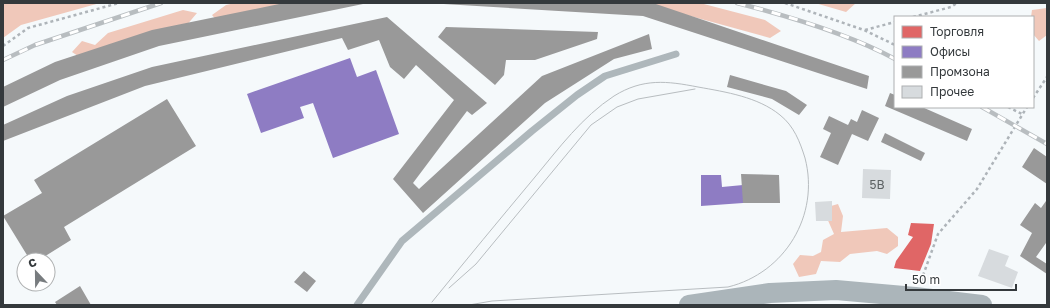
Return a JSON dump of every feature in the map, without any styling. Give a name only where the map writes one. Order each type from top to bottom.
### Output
[{"type":"street","points":[[689,305],[770,293],[814,291],[841,291],[915,297],[982,305]]},
{"type":"lane","points":[[357,305],[402,240],[566,104],[605,76],[676,54]]},
{"type":"path","points":[[3,46],[28,28],[119,3]]},
{"type":"path","points":[[785,3],[864,30],[894,45]]},
{"type":"path","points":[[917,16],[951,7],[957,3]]},
{"type":"path","points":[[864,30],[894,22]]},
{"type":"path","points":[[1034,96],[1047,77]]},
{"type":"path","points":[[1010,108],[1022,114]]},
{"type":"path","points":[[915,297],[938,234],[977,189],[1026,108]]},
{"type":"shaded area","points":[[3,3],[100,3],[21,25],[3,38]]},
{"type":"shaded area","points":[[235,3],[300,3],[217,21],[212,15],[226,5]]},
{"type":"shaded area","points":[[643,3],[700,3],[765,20],[781,31],[770,38]]},
{"type":"shaded area","points":[[815,3],[856,3],[846,12]]},
{"type":"shaded area","points":[[1047,8],[1047,35],[1039,41],[1034,35],[1034,16],[1031,16],[1032,10]]},
{"type":"shaded area","points":[[183,10],[197,13],[186,26],[81,58],[72,52],[82,41],[95,45],[108,33]]},
{"type":"shaded area","points":[[838,204],[843,216],[841,232],[887,228],[898,237],[898,246],[887,254],[877,251],[850,254],[840,262],[821,261],[816,274],[799,277],[793,264],[800,255],[813,256],[821,252],[823,240],[834,234],[826,216],[831,206]]},
{"type":"building: Торговля","points":[[911,223],[934,224],[931,244],[920,271],[894,268],[896,261],[913,237],[908,235]]},
{"type":"building: Офисы","points":[[350,58],[357,77],[376,70],[399,134],[333,158],[313,103],[300,107],[304,118],[261,133],[247,94]]},
{"type":"building: Офисы","points":[[701,175],[721,175],[722,187],[743,185],[743,203],[701,206]]},
{"type":"building: Промзона","points":[[284,3],[363,4],[159,46],[60,80],[3,107],[3,87],[55,62],[152,30]]},
{"type":"building: Промзона","points":[[427,3],[653,3],[869,76],[867,89],[643,16]]},
{"type":"building: Промзона","points":[[387,17],[487,103],[472,115],[467,111],[413,183],[419,189],[542,76],[649,34],[652,49],[614,59],[545,103],[423,213],[393,179],[454,100],[416,65],[404,79],[390,67],[379,40],[348,50],[342,38],[145,86],[3,141],[3,125],[67,96],[152,67]]},
{"type":"building: Промзона","points":[[446,27],[598,32],[597,39],[535,60],[506,60],[504,75],[495,85],[438,37]]},
{"type":"building: Промзона","points":[[730,75],[786,91],[807,105],[799,115],[772,99],[727,87]]},
{"type":"building: Промзона","points":[[890,93],[894,95],[894,108],[924,108],[972,129],[967,141],[885,106]]},
{"type":"building: Промзона","points":[[167,99],[196,146],[64,227],[71,240],[52,252],[25,252],[3,216],[42,193],[34,180]]},
{"type":"building: Промзона","points":[[862,110],[879,118],[868,141],[852,134],[838,165],[820,157],[831,133],[823,129],[829,116],[848,125],[851,119],[857,122]]},
{"type":"building: Промзона","points":[[885,133],[925,153],[921,161],[881,142]]},
{"type":"building: Промзона","points":[[1034,148],[1047,157],[1047,184],[1022,167]]},
{"type":"building: Промзона","points":[[741,174],[779,175],[780,203],[743,203]]},
{"type":"building: Промзона","points":[[1046,201],[1047,244],[1046,243],[1036,257],[1047,264],[1047,274],[1020,256],[1032,233],[1020,225],[1035,203],[1041,208]]},
{"type":"building: Промзона","points":[[304,271],[316,281],[307,292],[294,282]]},
{"type":"building: Промзона","points":[[80,286],[91,305],[57,305],[55,302]]},
{"type":"building: Прочее","points":[[863,169],[891,170],[890,199],[862,198]]},
{"type":"building: Прочее","points":[[832,201],[832,221],[816,221],[815,202]]},
{"type":"building: Прочее","points":[[989,249],[1009,256],[1005,266],[1018,272],[1012,288],[978,276]]},
{"type":"tram line","points":[[432,302],[581,123],[602,104],[625,90],[635,86],[655,82],[665,82],[730,93],[752,100],[771,109],[785,119],[796,135],[805,158],[808,179],[807,200],[802,220],[794,239],[781,255],[766,269],[748,280],[728,287],[492,301],[469,305]]},
{"type":"tram line","points":[[449,288],[476,264],[591,125],[617,107],[638,99],[695,89]]},
{"type":"railway","points":[[3,60],[35,45],[161,3]]},
{"type":"railway","points":[[737,3],[818,26],[894,58]]},
{"type":"railway","points":[[984,108],[1047,144]]}]
